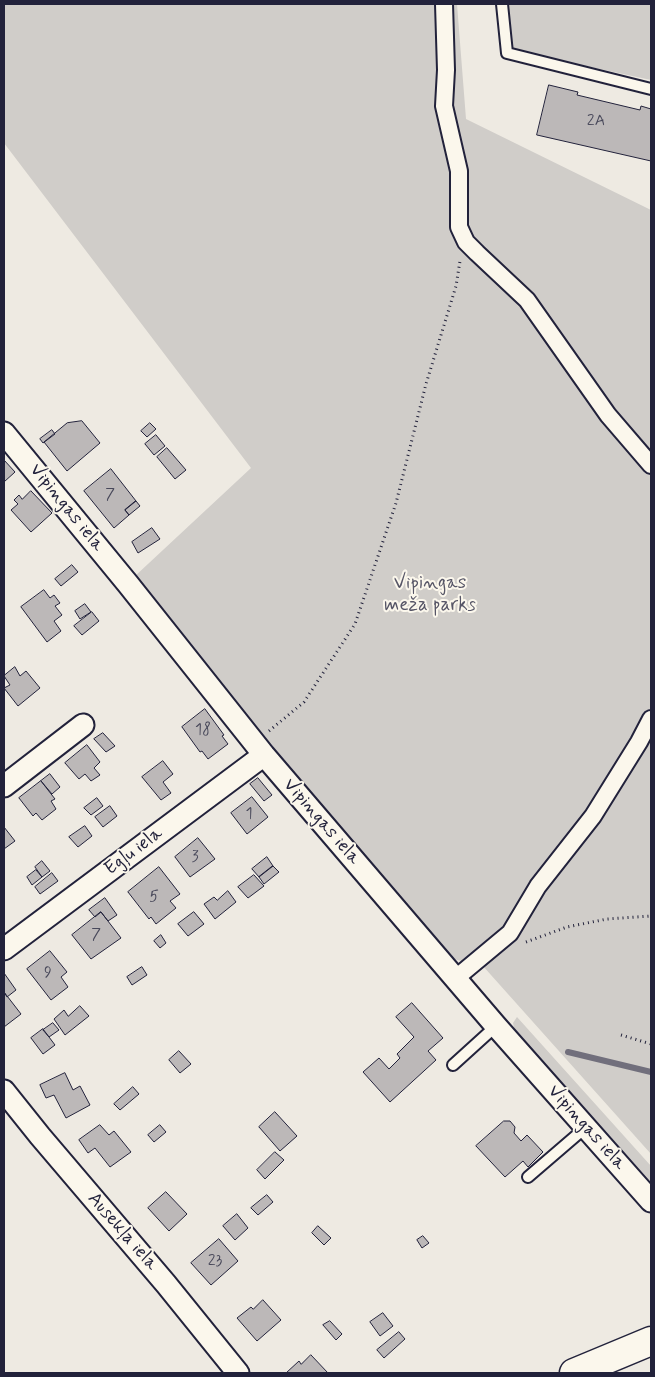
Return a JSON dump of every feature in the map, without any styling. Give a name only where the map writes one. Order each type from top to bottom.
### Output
[{"type":"main road","points":[[574,1373],[651,1341]]},
{"type":"street","points":[[444,4],[446,70],[444,106],[459,171],[459,227],[466,242],[527,300],[608,415],[651,465]]},
{"type":"street","name":"Vipingas iela","points":[[4,433],[128,584],[259,749],[496,1026],[651,1201]]},
{"type":"street","points":[[456,978],[510,933],[538,886],[593,816],[639,742],[651,719]]},
{"type":"street","points":[[4,786],[83,726]]},
{"type":"street","name":"Egļu iela","points":[[4,948],[259,749]]},
{"type":"street","name":"Ausekļa iela","points":[[4,1091],[238,1373]]},
{"type":"lane","points":[[502,4],[507,53],[651,89]]},
{"type":"lane","points":[[453,1065],[496,1026]]},
{"type":"lane","points":[[528,1177],[585,1128]]},
{"type":"path","points":[[259,749],[304,702],[355,624],[396,503],[426,384],[456,286],[463,246],[466,242]]},
{"type":"path","points":[[510,933],[516,940],[529,942],[541,935],[591,922],[651,916]]},
{"type":"path","points":[[621,1035],[651,1044]]},
{"type":"green space","name":"Vipingas meža parks","points":[[4,4],[457,4],[466,119],[651,210],[651,1154],[474,956],[462,961],[451,956],[296,781],[134,577],[251,468],[4,143]]},
{"type":"green space","points":[[505,4],[651,4],[651,80],[511,50]]},
{"type":"green space","points":[[517,1017],[651,1166],[651,1182],[518,1033],[513,1023]]},
{"type":"building","points":[[549,85],[578,92],[577,95],[640,110],[641,106],[651,109],[651,161],[537,135]]},
{"type":"building","points":[[82,421],[100,443],[67,471],[44,442],[67,423]]},
{"type":"building","points":[[150,423],[156,429],[147,437],[141,431]]},
{"type":"building","points":[[52,430],[55,434],[43,443],[40,439]]},
{"type":"building","points":[[156,435],[165,446],[154,455],[145,444]]},
{"type":"building","points":[[167,448],[186,470],[175,479],[157,457]]},
{"type":"building","points":[[4,460],[15,472],[4,482]]},
{"type":"building","points":[[111,469],[136,501],[125,510],[129,515],[114,528],[84,491]]},
{"type":"building","points":[[31,491],[52,513],[31,532],[11,510],[18,504],[14,500],[19,495],[22,499]]},
{"type":"building","points":[[136,501],[140,506],[129,515],[125,510]]},
{"type":"building","points":[[152,528],[160,539],[138,553],[132,542]]},
{"type":"building","points":[[72,565],[78,572],[61,586],[55,579]]},
{"type":"building","points":[[44,590],[50,598],[54,595],[60,603],[55,606],[62,615],[54,621],[61,631],[47,642],[21,607]]},
{"type":"building","points":[[85,604],[91,612],[80,619],[75,611]]},
{"type":"building","points":[[92,612],[99,621],[82,635],[74,626]]},
{"type":"building","points":[[15,667],[20,676],[26,671],[40,688],[18,706],[4,688],[10,685],[4,676]]},
{"type":"building","points":[[205,709],[224,735],[222,736],[228,744],[208,759],[202,751],[200,752],[182,727]]},
{"type":"building","points":[[103,733],[115,746],[106,752],[94,739]]},
{"type":"building","points":[[87,745],[100,762],[94,768],[100,775],[91,781],[85,774],[79,779],[65,763]]},
{"type":"building","points":[[163,761],[173,774],[163,782],[171,793],[161,800],[142,777]]},
{"type":"building","points":[[50,774],[60,787],[52,794],[41,781]]},
{"type":"building","points":[[258,778],[272,795],[264,801],[250,784]]},
{"type":"building","points":[[41,781],[55,799],[51,801],[56,809],[42,820],[36,813],[33,816],[19,798]]},
{"type":"building","points":[[252,797],[268,817],[247,834],[231,813]]},
{"type":"building","points":[[97,798],[103,806],[91,815],[84,808]]},
{"type":"building","points":[[110,806],[117,816],[103,827],[95,817]]},
{"type":"building","points":[[85,826],[92,836],[78,847],[69,837]]},
{"type":"building","points":[[4,827],[15,841],[4,849]]},
{"type":"building","points":[[198,838],[215,859],[190,877],[175,857]]},
{"type":"building","points":[[267,857],[273,866],[259,877],[252,869]]},
{"type":"building","points":[[42,861],[50,871],[42,877],[35,867]]},
{"type":"building","points":[[273,866],[279,872],[264,884],[259,877]]},
{"type":"building","points":[[159,867],[180,894],[170,901],[176,908],[156,924],[151,917],[149,919],[128,892]]},
{"type":"building","points":[[36,870],[42,877],[32,885],[27,877]]},
{"type":"building","points":[[52,873],[58,881],[40,894],[35,887]]},
{"type":"building","points":[[254,875],[264,886],[248,898],[238,887]]},
{"type":"building","points":[[228,891],[236,902],[215,919],[204,904],[214,897],[217,900]]},
{"type":"building","points":[[105,898],[117,915],[108,921],[101,912],[95,917],[89,910]]},
{"type":"building","points":[[101,912],[121,938],[91,959],[72,935]]},
{"type":"building","points":[[194,912],[204,924],[188,936],[178,924]]},
{"type":"building","points":[[161,935],[166,943],[160,948],[154,941]]},
{"type":"building","points":[[50,951],[67,972],[61,977],[68,987],[51,1000],[27,969]]},
{"type":"building","points":[[142,967],[147,975],[132,985],[127,977]]},
{"type":"building","points":[[4,973],[16,990],[7,997],[4,992]]},
{"type":"building","points":[[4,992],[21,1014],[4,1027]]},
{"type":"building","points":[[412,1003],[443,1038],[428,1051],[436,1060],[390,1102],[363,1072],[379,1058],[389,1069],[400,1058],[397,1054],[414,1037],[396,1017]]},
{"type":"building","points":[[80,1006],[89,1016],[65,1035],[54,1019],[64,1010],[68,1016]]},
{"type":"building","points":[[53,1023],[59,1030],[49,1037],[43,1030]]},
{"type":"building","points":[[43,1029],[55,1045],[43,1054],[31,1038]]},
{"type":"building","points":[[179,1051],[191,1064],[180,1073],[169,1060]]},
{"type":"building","points":[[65,1073],[73,1090],[80,1086],[90,1105],[66,1118],[54,1095],[46,1098],[40,1085]]},
{"type":"building","points":[[133,1087],[139,1094],[120,1110],[114,1104]]},
{"type":"building","points":[[275,1112],[297,1136],[280,1151],[259,1127]]},
{"type":"building","points":[[504,1121],[510,1121],[515,1127],[514,1133],[521,1141],[527,1135],[543,1152],[528,1167],[523,1161],[505,1177],[476,1146]]},
{"type":"building","points":[[100,1125],[109,1135],[114,1131],[131,1152],[110,1167],[95,1148],[88,1153],[79,1140]]},
{"type":"building","points":[[160,1125],[166,1132],[154,1142],[148,1135]]},
{"type":"building","points":[[275,1152],[284,1160],[265,1179],[257,1170]]},
{"type":"building","points":[[166,1192],[187,1214],[169,1231],[148,1208]]},
{"type":"building","points":[[267,1195],[273,1202],[258,1215],[251,1208]]},
{"type":"building","points":[[237,1214],[248,1228],[235,1240],[223,1226]]},
{"type":"building","points":[[318,1226],[331,1238],[324,1245],[312,1233]]},
{"type":"building","points":[[423,1236],[429,1243],[422,1248],[417,1240]]},
{"type":"building","points":[[219,1239],[238,1261],[211,1285],[191,1263]]},
{"type":"building","points":[[263,1300],[281,1320],[257,1341],[237,1318],[251,1307],[253,1309]]},
{"type":"building","points":[[383,1313],[393,1326],[380,1336],[370,1322]]},
{"type":"building","points":[[330,1321],[342,1334],[336,1340],[323,1325]]},
{"type":"building","points":[[399,1332],[405,1339],[384,1358],[377,1350]]},
{"type":"building","points":[[311,1355],[328,1373],[286,1373],[299,1361],[301,1364]]},
{"type":"waterway","points":[[568,1052],[651,1072]]}]
